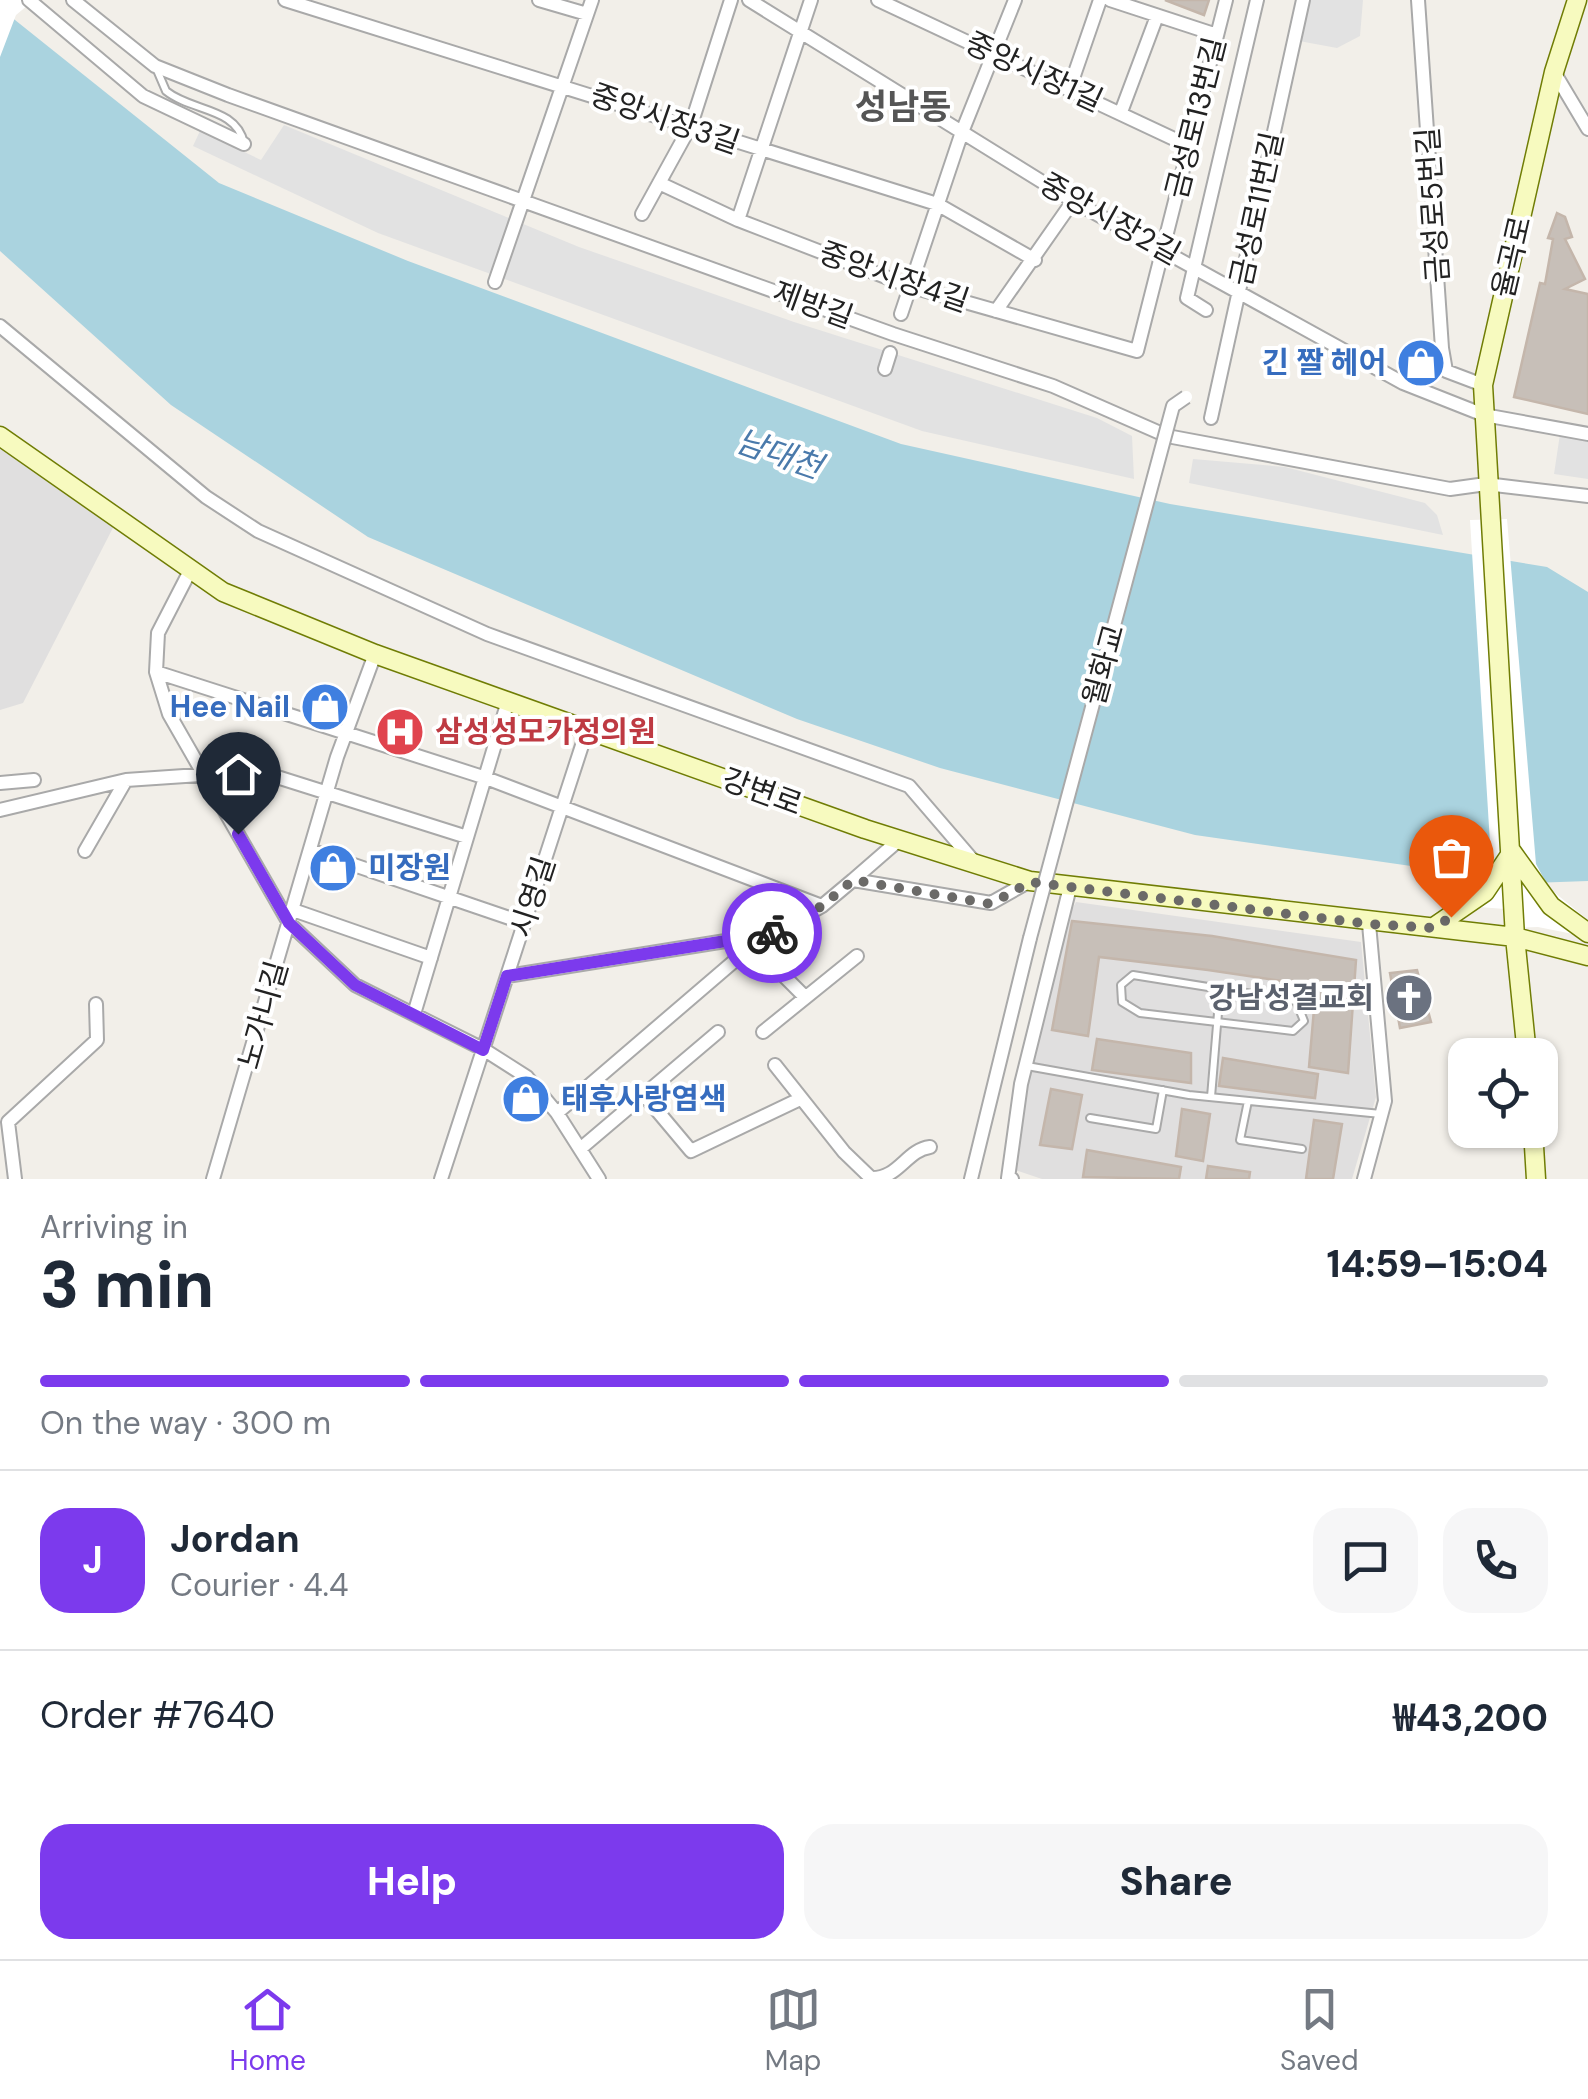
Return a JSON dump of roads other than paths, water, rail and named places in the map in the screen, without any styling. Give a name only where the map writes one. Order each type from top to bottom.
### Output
[{"type":"street","points":[[29,0],[143,96],[244,144]]},
{"type":"street","name":"제방길","points":[[73,0],[156,66],[893,334],[1053,386],[1167,436],[1450,489],[1486,484],[1588,496]]},
{"type":"street","name":"중앙시장3길","points":[[285,0],[937,204],[1035,260]]},
{"type":"street","points":[[349,17],[354,0]]},
{"type":"street","points":[[539,0],[587,14]]},
{"type":"street","points":[[495,282],[592,0]]},
{"type":"street","points":[[642,214],[691,125],[731,0]]},
{"type":"street","name":"중앙시장2길","points":[[749,0],[1073,201],[1402,383],[1484,415],[1588,434]]},
{"type":"street","points":[[738,220],[811,0]]},
{"type":"street","name":"중앙시장1길","points":[[878,0],[1189,146]]},
{"type":"street","points":[[901,314],[962,132],[1015,0]]},
{"type":"street","points":[[1069,90],[1100,0]]},
{"type":"street","points":[[1110,0],[1217,34]]},
{"type":"street","name":"금성로13번길","points":[[1137,352],[1226,0]]},
{"type":"street","points":[[1206,310],[1187,298],[1256,0]]},
{"type":"street","name":"금성로11번길","points":[[1210,418],[1303,0]]},
{"type":"street","name":"금성로5번길","points":[[1418,0],[1442,348],[1446,371],[1483,385]]},
{"type":"street","name":"율곡로","points":[[1515,932],[1483,385],[1554,72],[1577,0]]},
{"type":"street","points":[[1120,112],[1157,16]]},
{"type":"street","points":[[1554,72],[1588,128]]},
{"type":"street","name":"중앙시장4길","points":[[659,183],[738,220],[909,286],[1137,352]]},
{"type":"street","points":[[996,311],[1073,201]]},
{"type":"street","points":[[0,326],[206,497],[258,530],[487,634],[909,786],[976,864]]},
{"type":"street","points":[[885,369],[890,353]]},
{"type":"street","name":"월화교","points":[[970,1179],[1030,938],[1173,406],[1186,396]]},
{"type":"street","name":"강변로","points":[[0,436],[224,592],[375,654],[899,840],[1030,882],[1369,924],[1515,932],[1588,956]]},
{"type":"street","points":[[190,569],[158,633],[156,672],[169,714],[291,916],[355,985],[483,1050],[527,1077],[558,1113],[599,1179]]},
{"type":"street","name":"노가니길","points":[[212,1179],[327,792],[375,654]]},
{"type":"street","points":[[156,672],[486,778],[822,906]]},
{"type":"street","points":[[414,1014],[508,701]]},
{"type":"street","name":"시영길","points":[[440,1179],[587,730]]},
{"type":"street","points":[[0,810],[126,780],[258,771],[468,837]]},
{"type":"street","points":[[0,783],[34,780]]},
{"type":"street","points":[[85,851],[126,780]]},
{"type":"street","points":[[558,1113],[754,946],[822,906],[899,840]]},
{"type":"street","points":[[310,850],[524,923]]},
{"type":"street","points":[[1434,928],[1495,882],[1512,852],[1551,906],[1588,933]]},
{"type":"street","points":[[853,880],[991,904],[1030,882]]},
{"type":"street","points":[[1010,1178],[1026,1066],[1070,887]]},
{"type":"street","points":[[291,916],[431,958]]},
{"type":"street","points":[[1364,1179],[1385,1102],[1369,924]]},
{"type":"street","points":[[1515,932],[1524,1038]]},
{"type":"street","points":[[507,976],[732,940],[754,946],[805,997]]},
{"type":"street","points":[[763,1032],[858,956]]},
{"type":"street","points":[[15,1179],[4,1121],[96,1040],[96,1004]]},
{"type":"street","points":[[580,1148],[718,1032]]},
{"type":"street","points":[[775,1065],[871,1178],[884,1179],[920,1149],[930,1147]]},
{"type":"street","points":[[644,1094],[691,1151],[800,1099]]},
{"type":"street","points":[[1534,1148],[1536,1179]]},
{"type":"lane","points":[[156,66],[166,92],[232,120],[241,130],[244,144]]},
{"type":"lane","points":[[1133,975],[1220,988],[1296,1001],[1305,1013],[1299,1028],[1293,1031],[1140,1013],[1122,1002],[1120,994],[1121,985],[1133,975]]},
{"type":"lane","points":[[1211,1097],[1220,988]]},
{"type":"lane","points":[[1026,1066],[1211,1097],[1382,1114]]},
{"type":"lane","points":[[1090,1118],[1156,1128],[1162,1090]]},
{"type":"lane","points":[[1248,1101],[1240,1140],[1302,1149]]},
{"type":"water","name":"남대천","points":[[0,8],[219,183],[408,261],[901,444],[1170,504],[1547,567],[1588,592],[1588,881],[1480,885],[1418,867],[1195,835],[940,768],[797,719],[368,537],[171,405],[0,251]]},
{"type":"place","name":"긴 짤 헤어","points":[[1421,363]]},
{"type":"place","name":"Hee Nail","points":[[325,707]]},
{"type":"place","name":"삼성성모가정의원","points":[[400,732]]},
{"type":"place","name":"미장원","points":[[333,868]]},
{"type":"place","name":"강남성결교회","points":[[1409,998]]},
{"type":"place","name":"태후사랑염색","points":[[526,1099]]},
{"type":"district","name":"성남동","points":[[903,107]]}]
